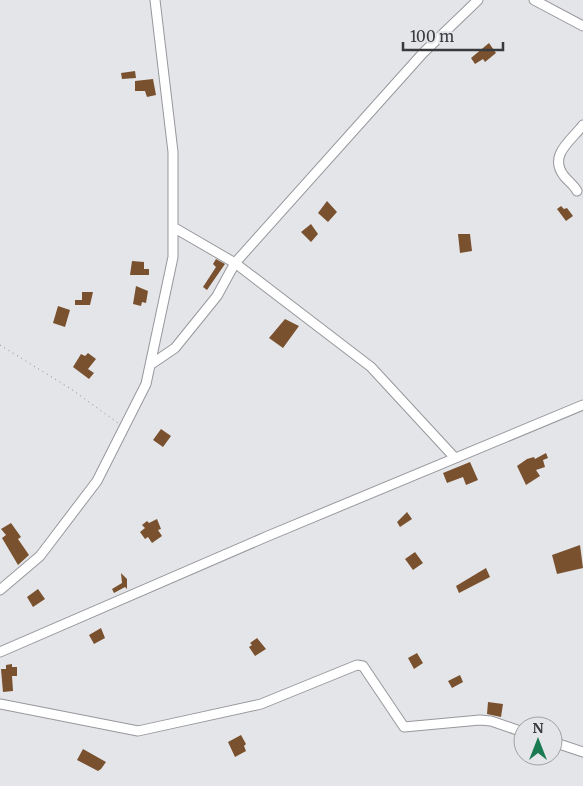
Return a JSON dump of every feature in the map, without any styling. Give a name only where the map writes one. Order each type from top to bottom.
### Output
[{"type":"street","points":[[0,590],[40,556],[97,481],[146,384],[173,257],[173,152],[155,0]]},
{"type":"street","points":[[150,365],[175,348],[217,296],[235,263],[422,53],[478,0]]},
{"type":"street","points":[[534,0],[583,26]]},
{"type":"street","points":[[577,191],[563,175],[558,162],[561,149],[583,125]]},
{"type":"street","points":[[173,227],[235,263],[371,367],[455,458]]},
{"type":"street","points":[[0,652],[583,405]]},
{"type":"street","points":[[0,704],[138,731],[261,704],[358,665],[364,666],[404,727],[480,720],[491,721],[513,729]]},
{"type":"street","points":[[563,745],[583,752]]},
{"type":"path","points":[[0,345],[71,389],[124,427]]},
{"type":"building","points":[[489,43],[496,53],[485,62],[483,59],[475,64],[471,58]]},
{"type":"building","points":[[135,71],[136,78],[122,79],[121,73]]},
{"type":"building","points":[[153,79],[156,95],[147,97],[145,91],[135,91],[135,81]]},
{"type":"building","points":[[327,201],[337,212],[328,222],[318,213]]},
{"type":"building","points":[[561,206],[564,209],[567,208],[573,216],[566,221],[557,209]]},
{"type":"building","points":[[311,224],[318,234],[311,242],[301,232]]},
{"type":"building","points":[[458,234],[470,234],[472,251],[460,253]]},
{"type":"building","points":[[216,259],[225,264],[207,290],[203,287],[216,267],[213,264]]},
{"type":"building","points":[[132,261],[144,262],[144,269],[149,269],[149,275],[130,275]]},
{"type":"building","points":[[136,286],[148,291],[146,303],[142,302],[141,306],[133,304]]},
{"type":"building","points":[[82,292],[93,292],[90,305],[75,305],[75,300],[82,300]]},
{"type":"building","points":[[58,306],[70,310],[65,327],[53,323]]},
{"type":"building","points":[[285,319],[299,326],[283,348],[269,338]]},
{"type":"building","points":[[88,353],[96,359],[88,369],[94,373],[89,379],[73,367],[81,354],[85,356]]},
{"type":"building","points":[[161,429],[171,436],[163,447],[153,440]]},
{"type":"building","points":[[546,453],[548,458],[543,460],[545,467],[536,470],[540,476],[526,485],[517,466],[527,459],[534,457],[535,459]]},
{"type":"building","points":[[470,462],[478,480],[466,485],[463,477],[447,483],[443,473]]},
{"type":"building","points":[[407,512],[412,519],[400,527],[397,522]]},
{"type":"building","points":[[157,519],[161,529],[158,530],[162,536],[152,543],[148,537],[145,539],[140,532],[145,528],[142,525],[147,521],[149,523]]},
{"type":"building","points":[[11,523],[21,537],[18,539],[29,555],[18,565],[2,538],[6,535],[1,529]]},
{"type":"building","points":[[580,545],[583,568],[557,574],[552,555]]},
{"type":"building","points":[[415,552],[423,563],[413,570],[405,559]]},
{"type":"building","points":[[486,568],[490,577],[459,593],[456,586]]},
{"type":"building","points":[[121,573],[127,579],[127,589],[125,587],[114,593],[112,589],[122,583]]},
{"type":"building","points":[[38,589],[45,599],[33,607],[27,597]]},
{"type":"building","points":[[101,628],[105,638],[94,644],[89,635]]},
{"type":"building","points":[[257,638],[266,649],[255,656],[249,647],[252,645],[250,643]]},
{"type":"building","points":[[417,653],[423,663],[414,669],[408,658]]},
{"type":"building","points":[[12,664],[12,667],[17,667],[17,676],[12,676],[13,691],[3,692],[1,669],[6,669],[6,665]]},
{"type":"building","points":[[460,675],[463,682],[452,688],[448,681]]},
{"type":"building","points":[[488,702],[503,704],[501,717],[487,714]]},
{"type":"building","points":[[241,735],[246,744],[244,746],[246,751],[235,757],[228,742]]},
{"type":"building","points":[[83,749],[106,762],[101,769],[98,771],[77,760]]}]
